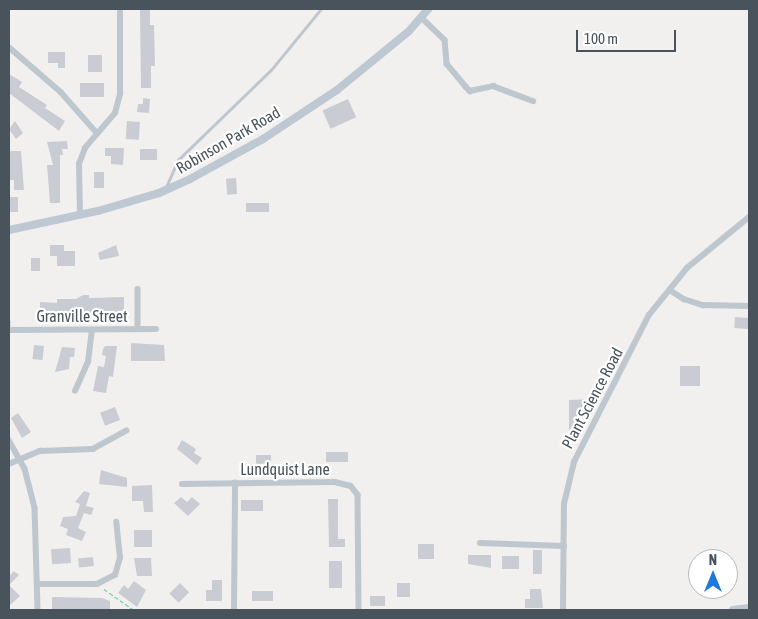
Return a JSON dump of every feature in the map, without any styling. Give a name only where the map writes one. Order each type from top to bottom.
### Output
[{"type":"street","points":[[80,215],[79,164],[85,148],[115,113],[120,94],[120,9]]},
{"type":"street","name":"Robinson Park Road","points":[[9,230],[80,215],[165,190],[262,139],[337,90],[409,31],[428,9]]},
{"type":"street","points":[[421,17],[445,40],[447,64],[466,88],[470,91],[493,86],[533,101]]},
{"type":"street","points":[[9,47],[61,92],[97,133]]},
{"type":"street","name":"Plant Science Road","points":[[563,610],[564,504],[574,462],[649,316],[687,268],[749,216]]},
{"type":"street","points":[[138,289],[138,329]]},
{"type":"street","points":[[670,290],[684,299],[703,305],[749,306]]},
{"type":"street","name":"Granville Street","points":[[9,330],[156,329]]},
{"type":"street","points":[[75,390],[88,362],[92,330]]},
{"type":"street","points":[[9,464],[40,451],[93,449],[126,431]]},
{"type":"street","points":[[9,440],[20,458],[35,508],[38,610]]},
{"type":"street","points":[[234,610],[235,482]]},
{"type":"street","name":"Lundquist Lane","points":[[182,484],[335,482],[356,489],[359,610]]},
{"type":"street","points":[[38,584],[97,584],[115,575],[119,568],[116,522]]},
{"type":"street","points":[[480,544],[564,546]]},
{"type":"street","points":[[733,610],[749,608]]},
{"type":"lane","points":[[165,190],[178,160],[272,70],[321,9]]},
{"type":"lane","points":[[9,321],[9,330]]},
{"type":"path","points":[[97,584],[134,610]]},
{"type":"building","points":[[140,9],[150,9],[150,25],[154,25],[155,66],[151,66],[151,88],[141,88]]},
{"type":"building","points":[[48,52],[65,52],[65,68],[58,68],[58,63],[48,63]]},
{"type":"building","points":[[88,55],[102,55],[102,72],[88,72]]},
{"type":"building","points":[[9,74],[22,82],[19,87],[47,105],[45,108],[65,121],[59,131],[9,93]]},
{"type":"building","points":[[80,83],[104,83],[104,97],[80,97]]},
{"type":"building","points":[[143,98],[150,99],[149,113],[137,112],[138,104],[143,104]]},
{"type":"building","points":[[348,99],[356,117],[331,129],[322,110]]},
{"type":"building","points":[[15,121],[23,133],[16,139],[9,129]]},
{"type":"building","points":[[127,121],[140,122],[139,140],[126,139]]},
{"type":"building","points":[[67,141],[68,149],[62,149],[63,155],[60,155],[60,203],[50,203],[47,165],[53,165],[47,142]]},
{"type":"building","points":[[105,148],[124,148],[123,165],[111,164],[111,156],[105,156]]},
{"type":"building","points":[[140,149],[157,149],[157,160],[140,160]]},
{"type":"building","points":[[10,151],[21,151],[24,190],[14,190],[14,180],[9,180]]},
{"type":"building","points":[[94,172],[104,172],[104,188],[94,188]]},
{"type":"building","points":[[236,178],[237,194],[227,195],[226,179]]},
{"type":"building","points":[[9,197],[18,197],[18,212],[9,212]]},
{"type":"building","points":[[246,203],[269,203],[269,212],[246,212]]},
{"type":"building","points":[[50,245],[64,245],[64,251],[75,251],[75,266],[57,266],[57,256],[50,256]]},
{"type":"building","points":[[116,245],[119,256],[100,260],[98,253]]},
{"type":"building","points":[[31,258],[40,258],[40,271],[31,271]]},
{"type":"building","points":[[83,295],[89,295],[89,298],[124,297],[124,313],[40,315],[40,302],[57,303],[57,299],[76,299]]},
{"type":"building","points":[[735,317],[749,318],[748,329],[734,328]]},
{"type":"building","points":[[131,343],[164,345],[165,361],[131,361]]},
{"type":"building","points":[[34,345],[44,346],[42,360],[33,359]]},
{"type":"building","points":[[105,346],[117,346],[113,377],[109,376],[106,393],[93,391],[98,366],[104,367],[106,356],[102,355]]},
{"type":"building","points":[[62,347],[75,348],[74,357],[70,357],[69,369],[55,372]]},
{"type":"building","points":[[680,366],[700,366],[700,386],[680,386]]},
{"type":"building","points":[[596,399],[596,409],[578,409],[578,430],[569,430],[569,400]]},
{"type":"building","points":[[115,407],[120,420],[105,426],[100,413]]},
{"type":"building","points":[[18,413],[31,432],[22,438],[11,418]]},
{"type":"building","points":[[182,440],[196,449],[194,453],[202,458],[197,465],[177,449]]},
{"type":"building","points":[[326,452],[348,452],[348,462],[326,462]]},
{"type":"building","points":[[256,455],[271,455],[271,462],[256,465]]},
{"type":"building","points":[[101,470],[127,478],[127,487],[99,484]]},
{"type":"building","points":[[152,485],[153,512],[144,512],[143,501],[132,501],[132,486]]},
{"type":"building","points":[[84,491],[90,493],[86,506],[94,508],[91,515],[84,513],[78,528],[86,532],[82,541],[66,535],[68,529],[60,526],[63,517],[76,516],[80,504],[75,502]]},
{"type":"building","points":[[181,497],[187,502],[192,497],[200,504],[188,516],[174,503]]},
{"type":"building","points":[[328,499],[338,499],[338,539],[345,539],[345,547],[329,547]]},
{"type":"building","points":[[241,500],[263,500],[263,511],[241,511]]},
{"type":"building","points":[[134,530],[152,530],[152,547],[134,547]]},
{"type":"building","points":[[418,544],[434,544],[434,559],[418,559]]},
{"type":"building","points":[[70,548],[71,563],[52,564],[51,549]]},
{"type":"building","points":[[533,550],[542,550],[542,574],[533,574]]},
{"type":"building","points":[[468,555],[491,555],[491,568],[468,564]]},
{"type":"building","points":[[502,556],[519,556],[519,569],[502,569]]},
{"type":"building","points":[[93,557],[94,566],[79,568],[78,559]]},
{"type":"building","points":[[134,558],[151,558],[152,576],[137,576]]},
{"type":"building","points":[[329,561],[342,561],[342,588],[329,588]]},
{"type":"building","points":[[14,571],[19,575],[9,585],[9,576]]},
{"type":"building","points":[[212,580],[222,580],[222,601],[206,601],[206,590],[212,590]]},
{"type":"building","points":[[134,581],[146,590],[137,607],[118,593],[124,585],[128,589]]},
{"type":"building","points":[[180,583],[189,592],[179,603],[169,594]]},
{"type":"building","points":[[397,583],[410,583],[410,597],[397,597]]},
{"type":"building","points":[[9,585],[20,596],[9,606]]},
{"type":"building","points":[[530,589],[541,589],[543,608],[525,608],[525,599],[530,599]]},
{"type":"building","points":[[252,591],[273,591],[273,601],[252,601]]},
{"type":"building","points":[[370,596],[385,596],[385,606],[370,606]]},
{"type":"building","points":[[52,597],[102,598],[110,601],[110,610],[52,610]]}]
